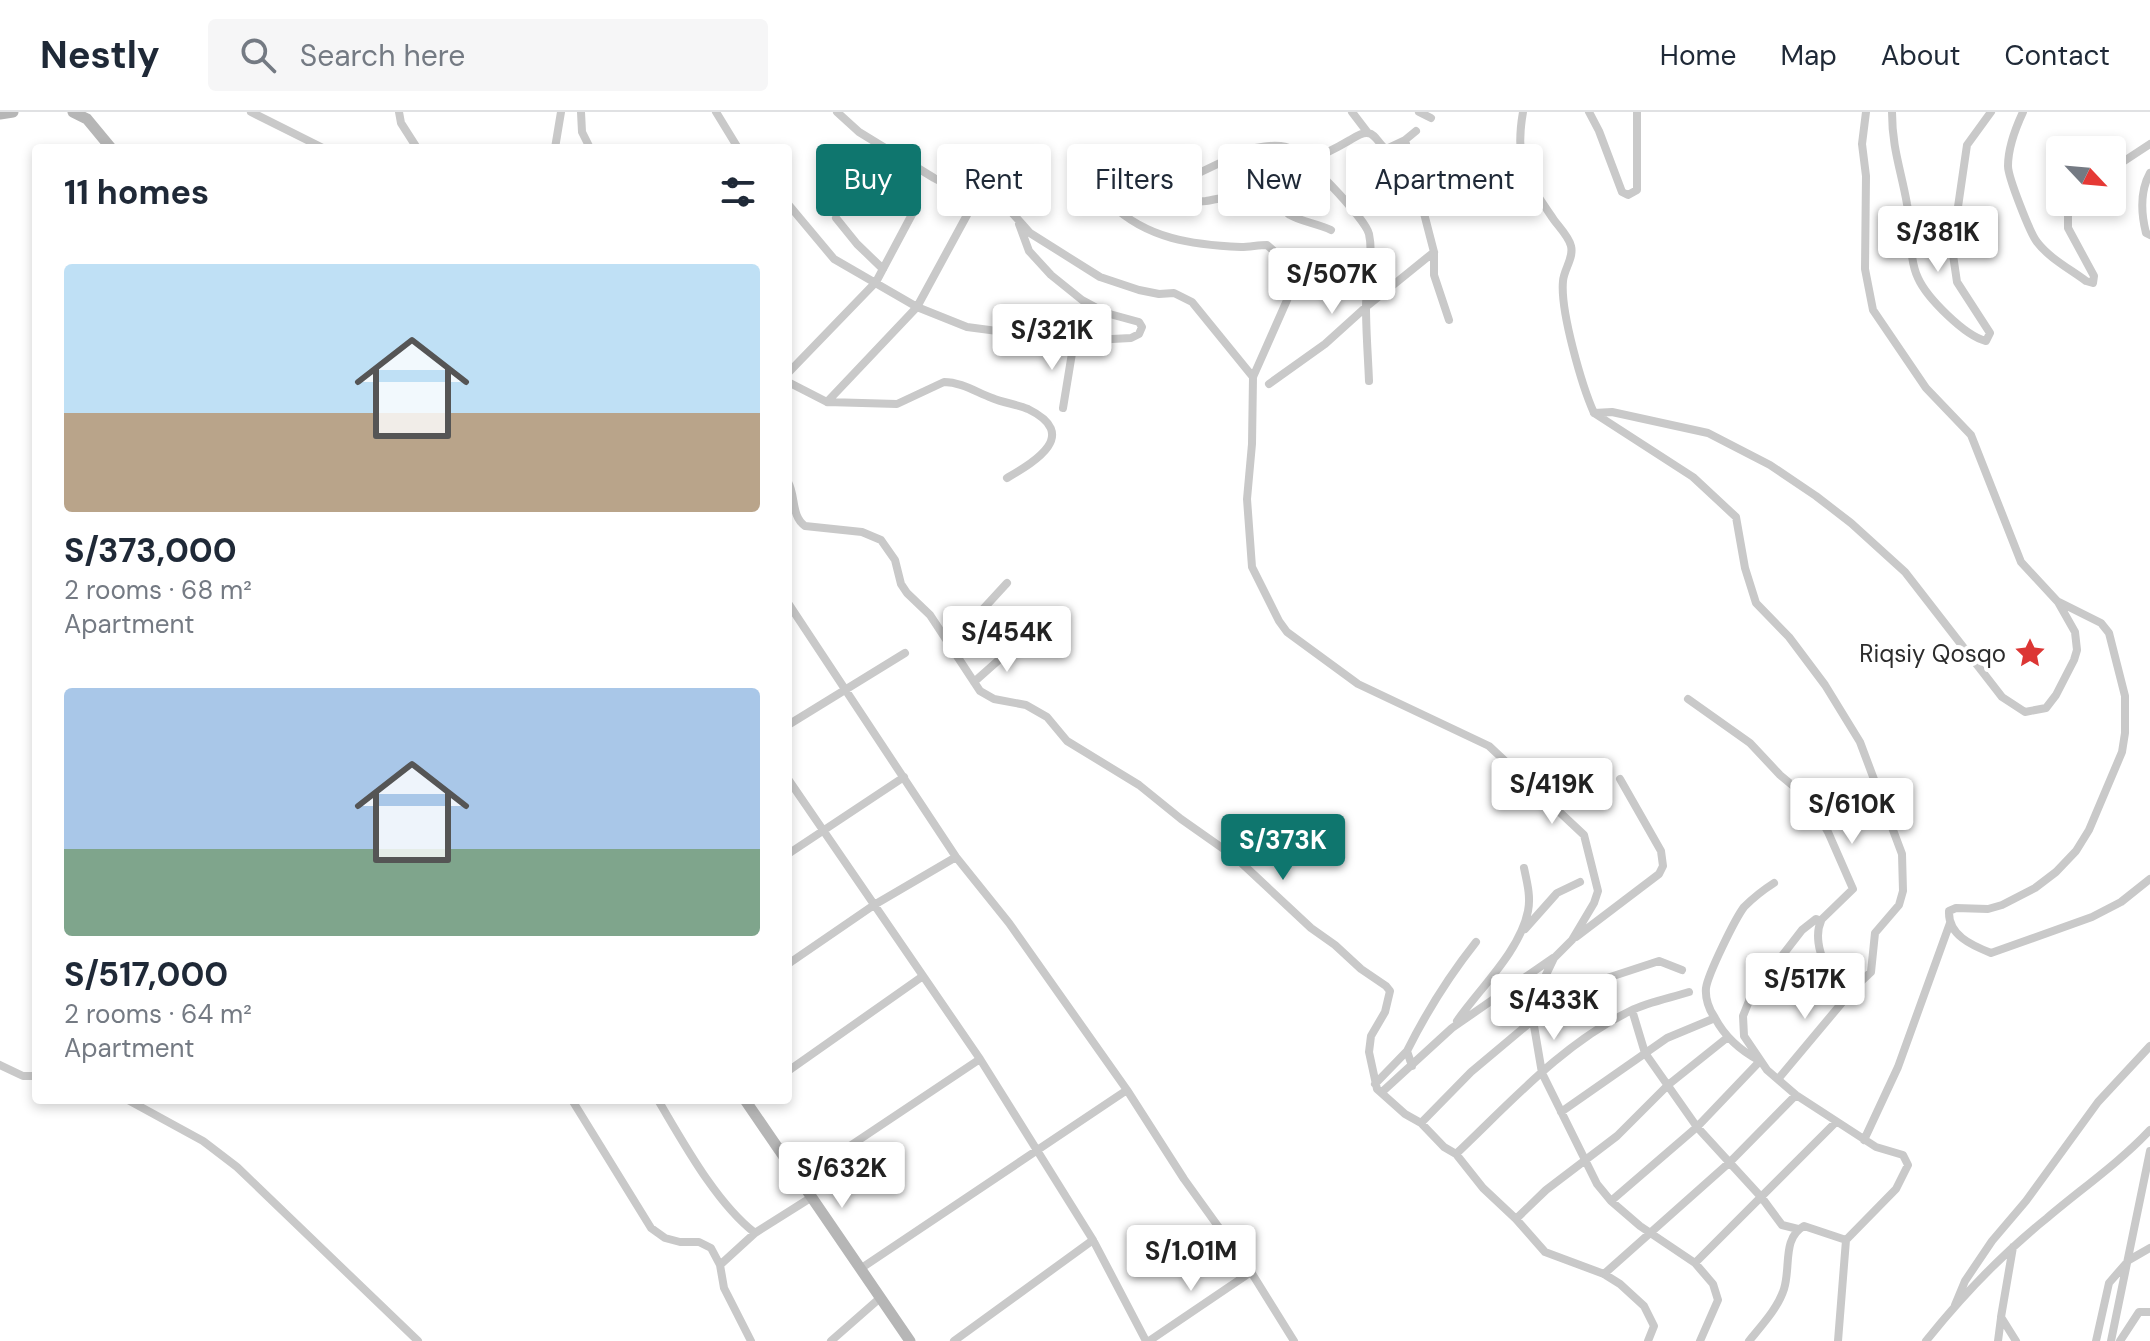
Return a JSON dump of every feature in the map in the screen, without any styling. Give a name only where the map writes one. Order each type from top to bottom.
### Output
[{"type":"street","points":[[0,114],[13,112]]},
{"type":"street","points":[[73,112],[87,119],[108,144]]},
{"type":"street","points":[[251,112],[315,144]]},
{"type":"street","points":[[399,112],[401,123],[414,144]]},
{"type":"street","points":[[556,144],[561,112]]},
{"type":"street","points":[[581,112],[582,132],[588,144]]},
{"type":"street","points":[[716,112],[736,144]]},
{"type":"street","points":[[792,209],[834,259],[917,307],[967,327],[1074,341],[1131,338],[1139,334],[1141,324],[1106,313],[1082,300],[1051,275],[1029,251],[1019,224],[1006,206],[995,198],[949,186],[934,178],[859,132],[837,112]]},
{"type":"street","points":[[1352,112],[1368,133],[1386,149],[1416,131]]},
{"type":"street","points":[[1419,112],[1431,118]]},
{"type":"street","points":[[1523,112],[1518,151],[1523,168],[1535,192],[1571,244],[1571,257],[1563,282],[1564,307],[1583,390],[1594,413],[1693,477],[1736,517],[1745,568],[1756,603],[1789,637],[1825,685],[1860,742],[1902,854],[1903,891],[1899,905],[1875,933],[1871,972],[1779,1078]]},
{"type":"street","points":[[1589,112],[1622,192],[1628,195],[1637,190],[1637,112]]},
{"type":"street","points":[[1594,413],[1612,412],[1708,433],[1770,465],[1816,496],[1905,572],[1993,687],[2012,705],[2025,712],[2046,708],[2066,676],[2077,650],[2075,632],[2058,602],[2021,562],[1971,435],[1926,388],[1873,310],[1865,269],[1866,176],[1862,144],[1866,112]]},
{"type":"street","points":[[1892,112],[1892,141],[1907,203],[1917,276],[1927,292],[1968,334],[1986,341],[1990,333],[1957,282],[1952,248],[1967,145],[1991,112]]},
{"type":"street","points":[[2023,112],[2016,126],[2008,168],[2028,226],[2043,249],[2093,283],[2094,276],[2068,228],[2068,216]]},
{"type":"street","points":[[1330,152],[1368,133]]},
{"type":"street","points":[[1405,140],[1434,252],[1434,275],[1449,320]]},
{"type":"street","points":[[2126,160],[2150,144]]},
{"type":"street","points":[[2149,236],[2143,220],[2143,198],[2150,173]]},
{"type":"street","points":[[1330,185],[1363,220],[1369,231],[1366,307],[1369,381]]},
{"type":"street","points":[[1202,201],[1272,195],[1291,216],[1331,230]]},
{"type":"street","points":[[792,369],[876,282],[911,216]]},
{"type":"street","points":[[827,402],[917,307],[966,216]]},
{"type":"street","points":[[1125,216],[1170,239],[1195,244],[1267,245],[1299,273],[1253,377],[1247,533],[1252,567],[1287,632],[1358,684],[1489,746],[1584,835],[1598,891],[1572,940]]},
{"type":"street","points":[[836,218],[883,269]]},
{"type":"street","points":[[1019,224],[1075,264],[1100,277],[1139,290],[1174,293],[1192,302],[1253,377]]},
{"type":"street","points":[[1269,384],[1325,344],[1434,252]]},
{"type":"street","points":[[1063,408],[1074,341]]},
{"type":"street","points":[[792,384],[827,402],[897,404],[944,382],[952,382],[1028,409],[1044,419],[1051,430],[1051,441],[1038,460],[1007,478]]},
{"type":"street","points":[[792,491],[796,516],[805,526],[862,532],[881,540],[895,560],[901,584],[907,593],[930,615],[974,682],[987,696],[1026,705],[1047,717],[1067,741],[1139,785],[1235,857],[1311,928],[1386,986],[1390,991],[1389,1004],[1371,1036],[1369,1052],[1375,1084],[1405,1114],[1421,1123],[1444,1147],[1456,1154],[1483,1188],[1545,1252],[1604,1274],[1636,1298],[1654,1326],[1648,1341]]},
{"type":"street","points":[[950,645],[1007,583]]},
{"type":"street","points":[[2058,602],[2101,623],[2109,633],[2125,696],[2122,752],[2089,830],[2076,851],[2056,872],[2035,888],[2002,905],[1949,911],[1950,922],[1954,932],[1975,947],[1991,953],[2092,917],[2121,902],[2150,879]]},
{"type":"street","points":[[792,609],[956,857],[1009,923],[1127,1090],[1184,1179],[1251,1272],[1294,1341]]},
{"type":"street","points":[[974,682],[1018,643]]},
{"type":"street","points":[[792,722],[905,653]]},
{"type":"street","points":[[1688,699],[1750,743],[1780,775],[1810,800],[1853,889],[1821,920],[1811,922],[1802,930],[1746,1004],[1744,1036],[1760,1061]]},
{"type":"street","points":[[792,851],[904,777]]},
{"type":"street","points":[[1452,1028],[1554,958],[1572,940],[1659,874],[1663,866],[1661,851],[1620,779]]},
{"type":"street","points":[[792,785],[980,1059],[1093,1240],[1147,1341],[1251,1272]]},
{"type":"street","points":[[792,961],[874,905],[956,857]]},
{"type":"street","points":[[1521,933],[1529,909],[1529,888],[1524,868]]},
{"type":"street","points":[[1382,1092],[1452,1028],[1521,933],[1557,893],[1580,882]]},
{"type":"street","points":[[1774,883],[1754,897],[1735,920],[1711,972],[1706,989],[1709,1008],[1728,1037],[1760,1061],[1796,1095],[1876,1147],[1903,1155],[1908,1165],[1896,1189],[1846,1240],[1838,1341]]},
{"type":"street","points":[[1821,920],[1819,940],[1825,964],[1856,986]]},
{"type":"street","points":[[1864,1140],[1898,1067],[1950,922]]},
{"type":"street","points":[[1375,1084],[1407,1051],[1451,973],[1476,942]]},
{"type":"street","points":[[1554,958],[1542,983],[1533,1020],[1542,1073],[1597,1184],[1611,1201],[1695,1263],[1713,1284],[1718,1300],[1700,1341]]},
{"type":"street","points":[[1421,1123],[1471,1072],[1533,1020],[1598,981],[1659,961],[1682,970]]},
{"type":"street","points":[[792,1068],[923,976]]},
{"type":"street","points":[[1456,1154],[1582,1040],[1632,1010],[1689,992]]},
{"type":"street","points":[[1632,1010],[1645,1053],[1697,1127],[1762,1198],[1782,1225],[1799,1229]]},
{"type":"street","points":[[1561,1112],[1667,1038],[1715,1018]]},
{"type":"street","points":[[1516,1219],[1585,1159],[1617,1136],[1668,1085],[1728,1037]]},
{"type":"street","points":[[1955,1305],[1965,1281],[1992,1241],[2026,1201],[2098,1102],[2150,1046]]},
{"type":"street","points":[[1407,1051],[1412,1066]]},
{"type":"street","points":[[799,1180],[980,1059]]},
{"type":"street","points":[[1611,1201],[1697,1127],[1760,1061]]},
{"type":"street","points":[[0,1065],[23,1076],[32,1076]]},
{"type":"street","points":[[860,1269],[1127,1090]]},
{"type":"street","points":[[1604,1274],[1730,1162],[1796,1095]]},
{"type":"street","points":[[135,1104],[203,1141],[237,1167],[418,1341]]},
{"type":"street","points":[[574,1104],[651,1228],[665,1238],[708,1245],[717,1255],[724,1288],[751,1341]]},
{"type":"street","points":[[660,1104],[693,1158],[732,1211],[755,1233]]},
{"type":"street","points":[[748,1104],[910,1341]]},
{"type":"street","points":[[1695,1263],[1836,1122]]},
{"type":"street","points":[[1926,1341],[1955,1305],[2013,1247],[2150,1130]]},
{"type":"street","points":[[2111,1341],[2150,1151]]},
{"type":"street","points":[[720,1265],[755,1233],[812,1197]]},
{"type":"street","points":[[1749,1341],[1764,1324],[1782,1294],[1790,1239],[1799,1229],[1804,1226],[1846,1240]]},
{"type":"street","points":[[954,1341],[1093,1240]]},
{"type":"street","points":[[1998,1341],[2013,1247]]},
{"type":"street","points":[[2096,1341],[2109,1283],[2129,1260],[2150,1248]]},
{"type":"street","points":[[831,1341],[880,1298]]},
{"type":"street","points":[[2120,1341],[2139,1312],[2150,1312]]},
{"type":"street","points":[[2001,1317],[2016,1341]]},
{"type":"place","name":"Riqsiy Qosqo","points":[[2030,653]]}]
